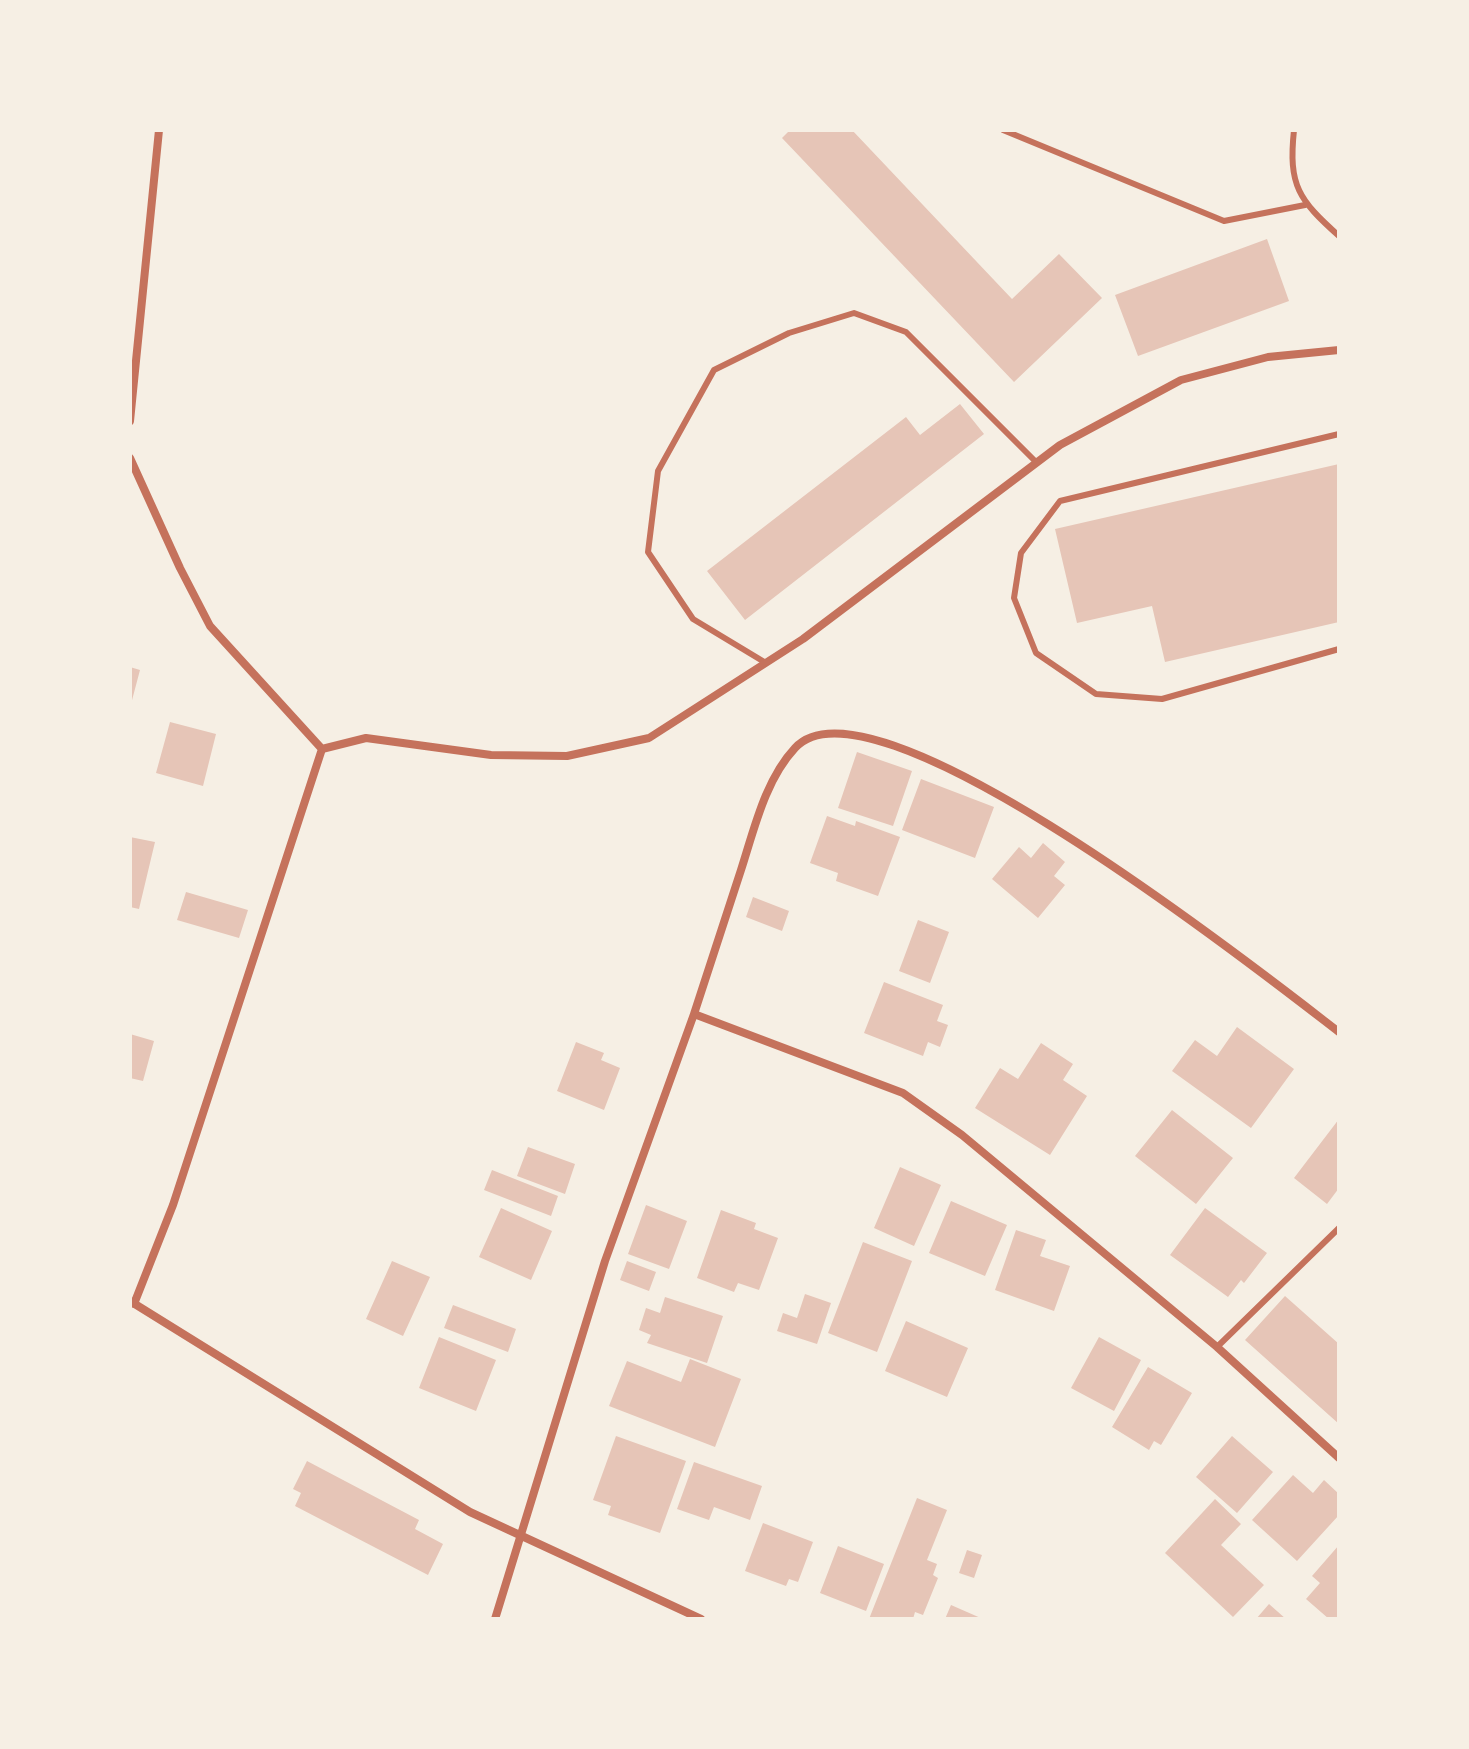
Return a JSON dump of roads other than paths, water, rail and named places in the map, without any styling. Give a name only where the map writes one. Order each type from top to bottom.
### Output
[{"type":"street","points":[[130,421],[159,130]]},
{"type":"street","points":[[322,749],[366,738],[491,755],[567,756],[649,738],[766,663],[1060,445],[1181,380],[1268,357],[1339,350]]},
{"type":"street","points":[[130,458],[210,626],[322,749]]},
{"type":"street","points":[[495,1619],[605,1261],[694,1014],[764,802],[795,748],[815,733],[847,733],[972,779],[1079,842],[1211,934],[1339,1032]]},
{"type":"street","points":[[322,749],[173,1205],[132,1302],[470,1512],[518,1537],[701,1619]]},
{"type":"street","points":[[694,1014],[903,1093],[962,1135],[1217,1347],[1339,1458]]},
{"type":"lane","points":[[1003,130],[1224,221],[1305,205]]},
{"type":"lane","points":[[1294,130],[1295,182],[1305,205],[1339,236]]},
{"type":"lane","points":[[766,663],[693,619],[648,552],[658,471],[714,370],[789,333],[854,313],[906,332],[1037,463]]},
{"type":"lane","points":[[1339,434],[1060,501],[1021,553],[1014,598],[1036,653],[1096,694],[1162,699],[1339,649]]},
{"type":"lane","points":[[1217,1347],[1339,1228]]}]
